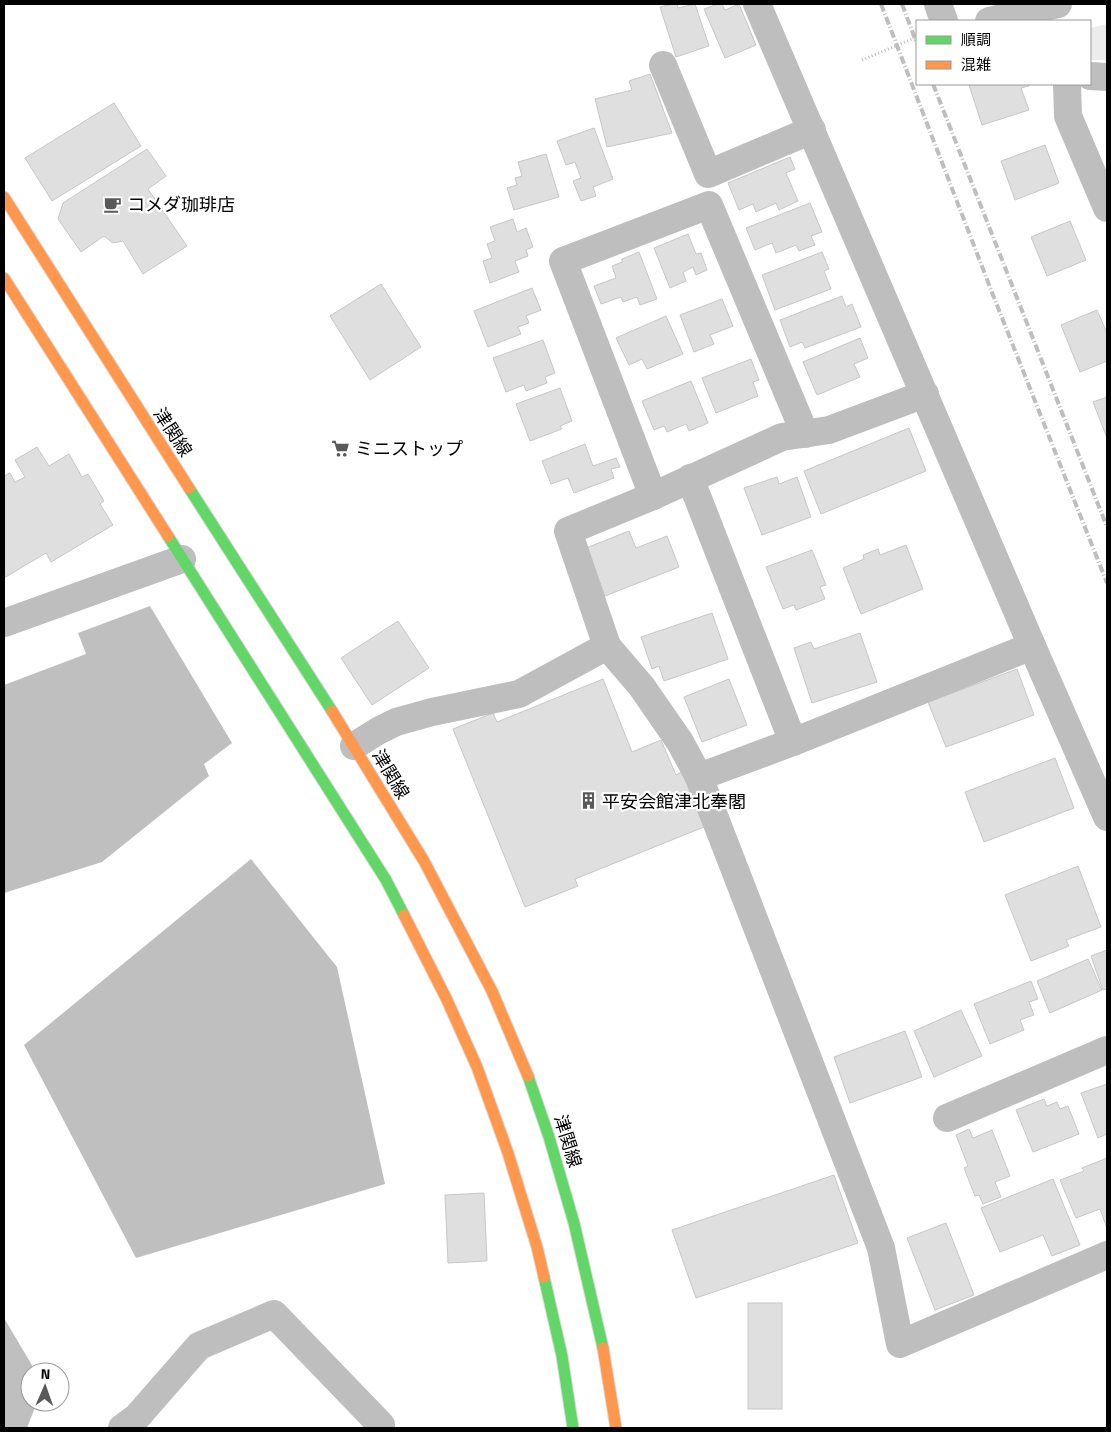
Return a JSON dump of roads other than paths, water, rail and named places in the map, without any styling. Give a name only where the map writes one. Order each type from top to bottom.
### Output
[{"type":"main road","name":"津関線","points":[[4,197],[354,746],[424,861],[492,991],[524,1064],[549,1137],[574,1223],[603,1348],[616,1428]]},
{"type":"main road","points":[[4,278],[386,880],[450,1008],[477,1067],[508,1153],[537,1247],[562,1356],[573,1428]]},
{"type":"street","points":[[757,4],[1107,817]]},
{"type":"street","points":[[938,4],[944,20]]},
{"type":"street","points":[[994,20],[1058,4]]},
{"type":"street","points":[[663,66],[708,174],[812,130]]},
{"type":"street","points":[[1091,76],[1107,76]]},
{"type":"street","points":[[1067,85],[1068,116],[1107,208]]},
{"type":"street","points":[[653,496],[563,261],[709,205],[805,434]]},
{"type":"street","points":[[925,394],[829,430],[782,437],[653,496],[568,531],[607,646],[642,687],[680,742],[700,777],[881,1248],[900,1344],[1107,1255]]},
{"type":"street","points":[[690,478],[793,742]]},
{"type":"street","points":[[4,623],[182,559]]},
{"type":"street","points":[[354,746],[378,730],[396,722],[432,712],[519,694],[607,646]]},
{"type":"street","points":[[700,777],[793,742],[1032,646]]},
{"type":"street","points":[[946,1118],[1107,1050]]},
{"type":"street","points":[[135,1425],[199,1346],[274,1314],[381,1425]]},
{"type":"railway","points":[[881,4],[1107,583]]},
{"type":"railway","points":[[902,4],[916,41]]},
{"type":"railway","points":[[933,85],[1107,527]]},
{"type":"place","name":"コメダ珈琲店","points":[[113,204]]},
{"type":"place","name":"ミニストップ","points":[[341,448]]},
{"type":"place","name":"平安会館津北奉閣","points":[[588,801]]}]
